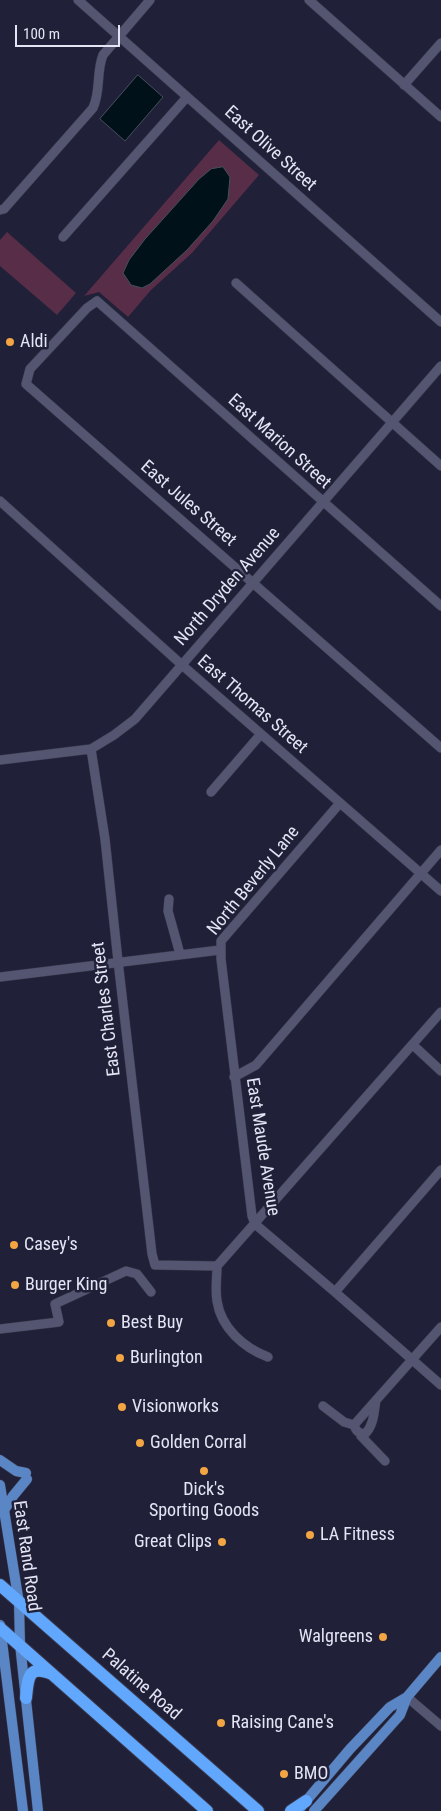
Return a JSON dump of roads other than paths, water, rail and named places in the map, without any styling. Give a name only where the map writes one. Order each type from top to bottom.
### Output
[{"type":"highway","name":"Palatine Road","points":[[0,1586],[259,1810]]},
{"type":"highway","points":[[0,1627],[207,1811]]},
{"type":"highway","points":[[26,1698],[28,1679],[35,1671],[42,1670],[56,1676]]},
{"type":"highway","points":[[290,1811],[310,1806]]},
{"type":"main road","points":[[0,1460],[26,1476],[4,1512]]},
{"type":"main road","name":"East Rand Road","points":[[0,1486],[19,1603],[20,1644],[38,1811]]},
{"type":"main road","points":[[0,1627],[23,1811]]},
{"type":"main road","points":[[297,1811],[310,1806],[350,1749],[390,1707],[407,1697],[441,1657]]},
{"type":"street","name":"East Olive Street","points":[[78,0],[441,322]]},
{"type":"street","points":[[0,210],[4,209],[92,108],[96,100],[100,64],[103,55],[150,0]]},
{"type":"street","points":[[309,0],[441,117]]},
{"type":"street","points":[[404,85],[441,43]]},
{"type":"street","points":[[63,237],[187,97]]},
{"type":"street","points":[[236,283],[441,466]]},
{"type":"street","name":"East Jules Street","points":[[97,301],[87,308],[30,369],[26,384],[441,748]]},
{"type":"street","name":"East Marion Street","points":[[97,301],[441,606]]},
{"type":"street","name":"North Dryden Avenue","points":[[0,760],[91,749],[114,736],[135,719],[441,366]]},
{"type":"street","name":"East Thomas Street","points":[[0,501],[182,666],[441,891]]},
{"type":"street","points":[[211,792],[261,734]]},
{"type":"street","name":"East Charles Street","points":[[91,749],[105,839],[152,1254],[156,1266],[217,1266]]},
{"type":"street","name":"North Beverly Lane","points":[[0,976],[220,950],[221,941],[340,802]]},
{"type":"street","points":[[234,1077],[256,1065],[441,850]]},
{"type":"street","points":[[169,899],[168,912],[180,954]]},
{"type":"street","name":"East Maude Avenue","points":[[220,950],[234,1077],[252,1216],[255,1224],[441,1385]]},
{"type":"street","points":[[268,1357],[250,1349],[227,1327],[220,1314],[217,1300],[217,1266],[441,1012]]},
{"type":"street","points":[[413,1045],[441,1070]]},
{"type":"street","points":[[335,1292],[441,1170]]},
{"type":"street","points":[[0,1328],[59,1322],[55,1304],[126,1271],[137,1274],[151,1292]]},
{"type":"street","points":[[354,1425],[441,1328]]},
{"type":"street","points":[[362,1434],[369,1430],[373,1422],[376,1400]]},
{"type":"street","points":[[323,1406],[344,1422],[354,1425]]},
{"type":"street","points":[[354,1425],[356,1431],[362,1434],[361,1436],[385,1461]]},
{"type":"street","points":[[407,1697],[441,1726]]},
{"type":"place","name":"Aldi","points":[[10,342]]},
{"type":"place","name":"Casey's","points":[[14,1245]]},
{"type":"place","name":"Burger King","points":[[15,1285]]},
{"type":"place","name":"Best Buy","points":[[111,1323]]},
{"type":"place","name":"Burlington","points":[[120,1358]]},
{"type":"place","name":"Visionworks","points":[[122,1407]]},
{"type":"place","name":"Golden Corral","points":[[140,1443]]},
{"type":"place","name":"Dick's Sporting Goods","points":[[204,1471]]},
{"type":"place","name":"LA Fitness","points":[[310,1535]]},
{"type":"place","name":"Great Clips","points":[[222,1542]]},
{"type":"place","name":"Walgreens","points":[[383,1637]]},
{"type":"place","name":"Raising Cane's","points":[[221,1723]]},
{"type":"place","name":"BMO","points":[[284,1774]]}]
